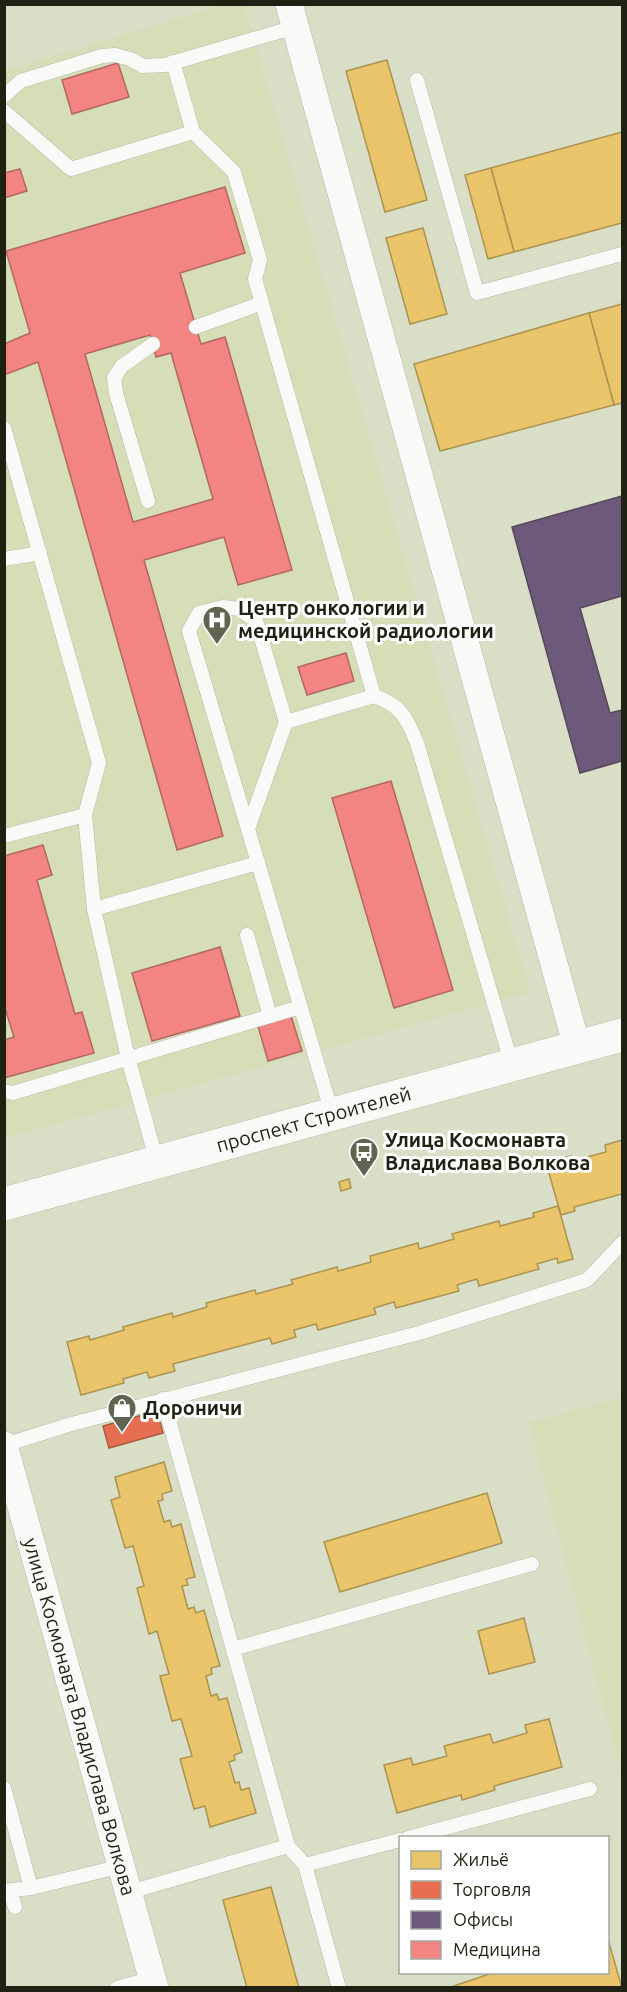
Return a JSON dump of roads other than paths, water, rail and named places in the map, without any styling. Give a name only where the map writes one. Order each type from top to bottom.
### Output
[{"type":"main road","name":"проспект Строителей","points":[[4,1204],[622,1035]]},
{"type":"street","points":[[292,16],[578,1047]]},
{"type":"street","name":"улица Космонавта Владислава Волкова","points":[[6,1455],[154,1983]]},
{"type":"lane","points":[[4,86],[102,56],[115,55],[143,66],[173,63],[292,16]]},
{"type":"lane","points":[[173,63],[193,132],[234,172],[260,260],[255,279],[374,696]]},
{"type":"lane","points":[[417,80],[477,293],[622,254]]},
{"type":"lane","points":[[4,96],[21,81]]},
{"type":"lane","points":[[4,111],[71,169],[193,132]]},
{"type":"lane","points":[[196,327],[262,303]]},
{"type":"lane","points":[[148,501],[114,378],[122,366],[153,345]]},
{"type":"lane","points":[[4,428],[99,763],[85,815],[94,909],[128,1058],[157,1162]]},
{"type":"lane","points":[[4,559],[40,553]]},
{"type":"lane","points":[[248,829],[286,722],[256,621],[238,609],[223,608],[199,613],[189,631],[332,1113]]},
{"type":"lane","points":[[286,722],[374,696],[400,709],[410,724],[512,1065]]},
{"type":"lane","points":[[4,836],[85,815]]},
{"type":"lane","points":[[94,909],[258,863]]},
{"type":"lane","points":[[247,935],[270,1016]]},
{"type":"lane","points":[[4,1091],[13,1093],[300,1007]]},
{"type":"lane","points":[[6,1455],[68,1425],[419,1333],[587,1280],[622,1243]]},
{"type":"lane","points":[[163,1399],[288,1846],[305,1865],[339,1988]]},
{"type":"lane","points":[[233,1649],[532,1564]]},
{"type":"lane","points":[[4,1788],[32,1888]]},
{"type":"lane","points":[[415,1836],[590,1789]]},
{"type":"lane","points":[[305,1865],[399,1839]]},
{"type":"lane","points":[[130,1892],[288,1846]]},
{"type":"lane","points":[[15,1907],[7,1891],[32,1888],[122,1866]]},
{"type":"lane","points":[[117,1988],[154,1983]]},
{"type":"place","name":"Центр онкологии и медицинской радиологии","points":[[217,646]]},
{"type":"place","name":"Улица Космонавта Владислава Волкова","points":[[364,1178]]},
{"type":"place","name":"Дороничи","points":[[122,1434]]}]
